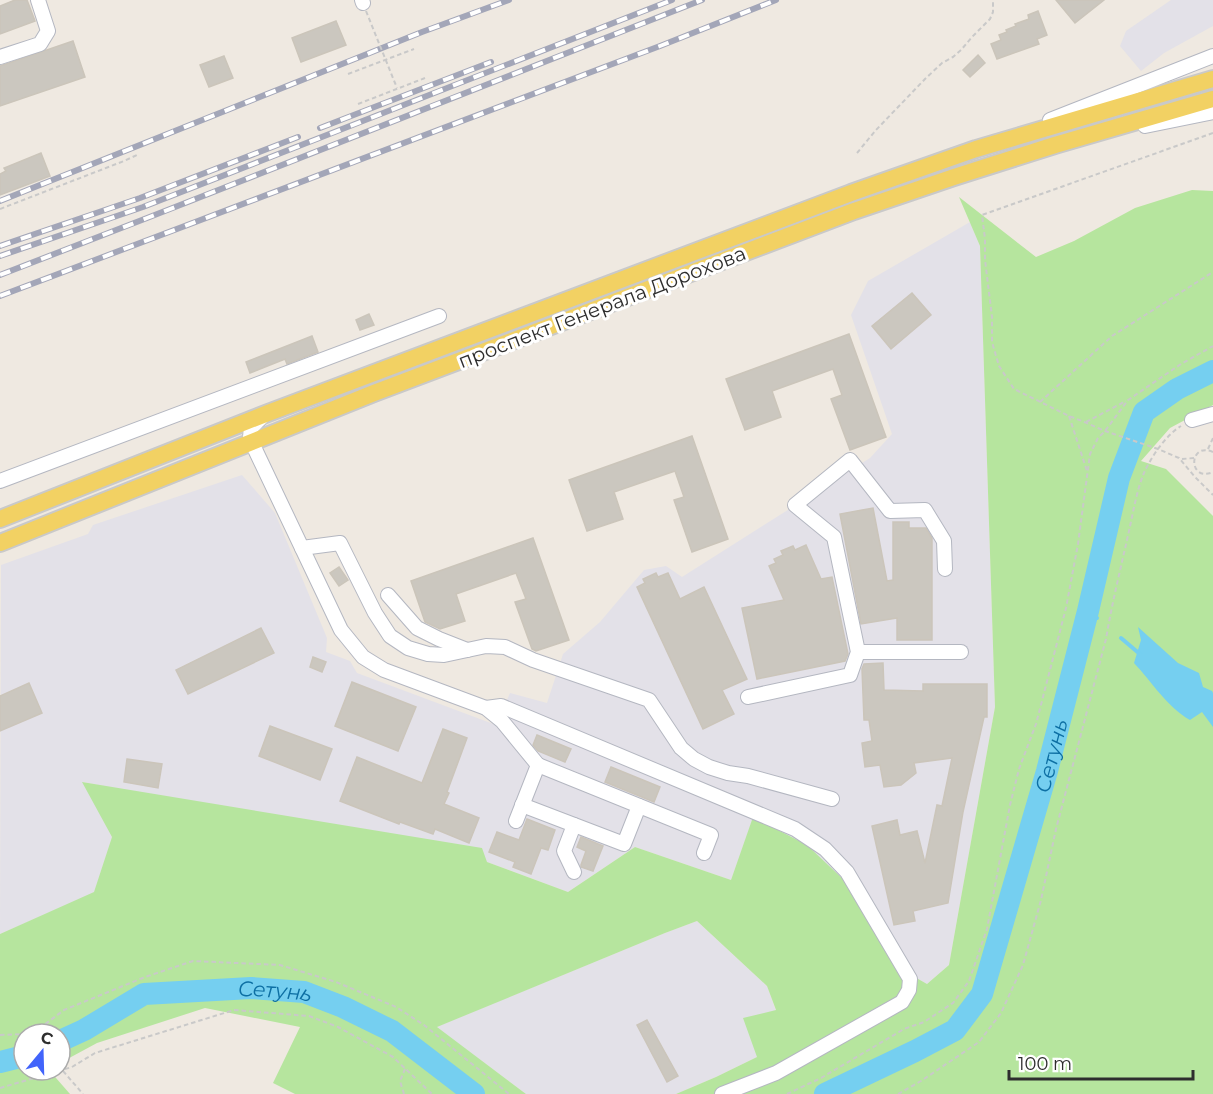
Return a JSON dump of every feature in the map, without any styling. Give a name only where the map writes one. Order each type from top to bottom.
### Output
[{"type":"main road","name":"проспект Генерала Дорохова","points":[[0,519],[268,413],[851,193],[976,150],[1213,79]]},
{"type":"main road","name":"проспект Генерала Дорохова","points":[[0,543],[374,393],[854,211],[1055,145],[1213,99]]},
{"type":"street","points":[[0,57],[40,44],[48,30],[38,0]]},
{"type":"street","points":[[976,150],[1213,56]]},
{"type":"street","points":[[1055,145],[1213,112]]},
{"type":"street","points":[[0,481],[439,316]]},
{"type":"street","points":[[268,413],[251,428],[252,443],[341,630],[363,657],[384,670],[486,708],[502,721],[538,765],[711,835],[704,853]]},
{"type":"street","points":[[1192,420],[1213,414]]},
{"type":"street","points":[[748,696],[850,675],[858,652],[834,537],[795,505],[850,460],[890,511],[925,510],[944,541],[945,569]]},
{"type":"street","points":[[302,548],[340,543],[375,613],[390,636],[408,648],[428,654],[444,655],[486,646],[504,647],[533,660],[649,700],[681,748],[694,759],[709,767],[832,799]]},
{"type":"street","points":[[388,595],[417,628],[466,650]]},
{"type":"street","points":[[858,652],[961,652]]},
{"type":"street","points":[[486,708],[501,706],[795,830],[825,849],[847,872],[910,979],[909,990],[902,1002],[786,1068],[722,1094]]},
{"type":"street","points":[[516,821],[538,765]]},
{"type":"street","points":[[522,805],[624,844],[639,806]]},
{"type":"street","points":[[574,825],[564,851],[574,872]]},
{"type":"path","points":[[857,153],[925,79],[942,63],[953,57],[990,19],[993,12],[993,0]]},
{"type":"path","points":[[364,5],[397,88]]},
{"type":"path","points":[[348,74],[414,49]]},
{"type":"path","points":[[358,104],[425,78]]},
{"type":"path","points":[[1213,133],[981,215],[992,317],[992,342],[999,366],[1014,389],[1069,416],[1181,459],[1194,458],[1200,452],[1208,450],[1213,452]]},
{"type":"path","points":[[0,209],[137,154]]},
{"type":"path","points":[[1040,402],[1112,336],[1213,272]]},
{"type":"path","points":[[1086,422],[1128,400],[1180,364],[1213,346]]},
{"type":"path","points":[[787,1094],[821,1078],[904,1029],[924,1023],[953,1003],[969,981],[987,929],[1019,769],[1036,724],[1066,608],[1078,544],[1090,454],[1098,438],[1128,400]]},
{"type":"path","points":[[1069,416],[1088,472]]},
{"type":"path","points":[[898,1094],[979,1042],[1001,1013],[1023,965],[1106,639],[1110,613],[1144,473],[1158,449],[1173,431],[1192,420]]},
{"type":"path","points":[[1208,450],[1213,438]]},
{"type":"path","points":[[1194,458],[1194,466],[1199,472],[1207,475],[1213,472]]},
{"type":"path","points":[[1181,459],[1213,495]]},
{"type":"path","points":[[1195,477],[1199,472]]},
{"type":"path","points":[[48,1022],[63,1010],[145,977],[193,961],[280,964],[336,982],[396,1006],[424,1025],[509,1094]]},
{"type":"path","points":[[72,1067],[95,1053],[234,1010],[309,1016],[338,1027],[393,1057],[432,1094]]},
{"type":"path","points":[[404,1094],[400,1081],[405,1069]]},
{"type":"path","points":[[72,1081],[83,1094]]},
{"type":"path","points":[[0,1088],[21,1082]]},
{"type":"shaded area","points":[[1171,0],[1213,0],[1213,26],[1164,53],[1141,71],[1120,46],[1126,31]]},
{"type":"shaded area","points":[[970,222],[980,246],[995,707],[949,965],[927,984],[897,967],[753,818],[731,880],[635,847],[568,892],[487,862],[83,782],[112,837],[94,893],[0,934],[1,565],[88,534],[93,525],[242,475],[275,513],[327,638],[326,652],[350,661],[357,673],[496,725],[510,693],[547,703],[563,654],[600,622],[644,570],[666,566],[682,577],[870,458],[892,434],[851,315],[868,281]]},
{"type":"shaded area","points":[[697,921],[767,986],[776,1011],[757,1057],[676,1094],[526,1094],[436,1027],[665,933]]},
{"type":"green space","points":[[1192,190],[1213,191],[1213,405],[1170,428],[1141,461],[1166,469],[1213,516],[1213,1094],[676,1094],[757,1057],[743,1018],[776,1010],[767,986],[697,921],[437,1027],[526,1094],[295,1094],[273,1083],[300,1027],[205,1008],[97,1043],[72,1057],[72,1022],[12,1022],[12,1082],[60,1082],[70,1094],[0,1094],[0,934],[94,892],[112,837],[82,782],[482,848],[487,862],[568,892],[635,847],[731,880],[753,817],[807,845],[845,881],[897,967],[927,984],[949,965],[995,707],[980,246],[959,197],[1036,257],[1074,241],[1135,208]]},
{"type":"water","points":[[1138,627],[1178,663],[1199,673],[1203,687],[1213,693],[1213,727],[1202,712],[1190,720],[1182,715],[1134,663],[1141,640]]},
{"type":"building","points":[[15,0],[27,0],[35,21],[0,34],[0,6]]},
{"type":"building","points":[[1056,0],[1104,0],[1075,23]]},
{"type":"building","points":[[1038,11],[1047,35],[1037,39],[1039,44],[997,59],[991,44],[1001,40],[999,35],[1007,32],[1006,30],[1029,19],[1028,15]]},
{"type":"building","points":[[336,21],[346,45],[301,62],[292,38]]},
{"type":"building","points":[[73,41],[85,77],[0,106],[0,66]]},
{"type":"building","points":[[978,55],[985,63],[970,77],[963,70]]},
{"type":"building","points":[[224,56],[233,78],[209,87],[200,65]]},
{"type":"building","points":[[41,153],[50,176],[0,195],[0,174],[6,171],[4,168]]},
{"type":"building","points":[[912,293],[931,315],[891,349],[872,326]]},
{"type":"building","points":[[369,314],[374,325],[360,330],[356,320]]},
{"type":"building","points":[[849,334],[886,437],[850,450],[831,399],[842,395],[833,369],[772,391],[781,417],[745,430],[726,379]]},
{"type":"building","points":[[312,336],[318,352],[287,364],[285,359],[250,373],[246,362]]},
{"type":"building","points":[[692,436],[728,539],[692,552],[674,500],[684,497],[675,471],[614,492],[623,519],[587,531],[569,480]]},
{"type":"building","points":[[873,508],[887,581],[893,580],[893,522],[909,522],[909,528],[926,528],[932,538],[932,640],[897,640],[897,618],[861,624],[840,514]]},
{"type":"building","points":[[533,538],[569,640],[536,651],[532,649],[515,602],[526,599],[516,573],[456,594],[465,621],[440,629],[425,622],[411,581]]},
{"type":"building","points":[[806,545],[821,579],[832,577],[848,654],[845,661],[757,679],[742,608],[784,600],[769,566],[776,563],[774,559],[783,555],[781,551],[793,546],[795,550]]},
{"type":"building","points":[[339,567],[348,580],[339,586],[330,573]]},
{"type":"building","points":[[656,573],[658,577],[668,573],[680,599],[704,587],[747,679],[722,690],[734,714],[703,729],[637,587],[645,583],[643,579]]},
{"type":"building","points":[[261,628],[274,653],[188,694],[176,670]]},
{"type":"building","points":[[313,657],[326,662],[322,672],[310,667]]},
{"type":"building","points":[[883,663],[884,690],[923,691],[923,684],[987,684],[987,717],[984,717],[963,812],[948,903],[913,911],[915,921],[894,925],[872,826],[897,820],[900,835],[917,831],[925,863],[937,805],[942,806],[952,758],[914,763],[916,773],[901,785],[884,787],[880,765],[865,767],[862,743],[872,741],[869,720],[864,720],[862,669],[864,664]]},
{"type":"building","points":[[352,682],[416,707],[398,751],[335,726]]},
{"type":"building","points":[[29,683],[42,713],[0,731],[0,696]]},
{"type":"building","points":[[270,726],[332,749],[320,780],[259,756]]},
{"type":"building","points":[[443,729],[467,738],[444,804],[479,818],[469,843],[435,829],[433,834],[400,822],[399,824],[340,801],[357,757],[422,783]]},
{"type":"building","points":[[537,735],[571,749],[565,762],[538,751],[533,745]]},
{"type":"building","points":[[127,759],[162,764],[158,788],[124,782]]},
{"type":"building","points":[[611,767],[660,787],[654,802],[605,782]]},
{"type":"building","points":[[527,819],[555,830],[548,850],[541,848],[531,874],[513,867],[515,862],[489,852],[497,832],[519,840]]},
{"type":"building","points":[[581,837],[603,846],[593,871],[581,867],[586,851],[577,847]]},
{"type":"building","points":[[647,1020],[678,1076],[667,1082],[637,1025]]},
{"type":"waterway","name":"Сетунь","points":[[825,1094],[955,1030],[982,994],[1047,771],[1119,478],[1144,412],[1177,389],[1213,371]]},
{"type":"waterway","points":[[1088,611],[1097,618]]},
{"type":"waterway","points":[[1121,638],[1141,655]]},
{"type":"waterway","name":"Сетунь","points":[[72,1036],[144,994],[251,988],[304,992],[343,1007],[392,1031],[474,1094]]},
{"type":"waterway","name":"Сетунь","points":[[0,1062],[12,1059]]},
{"type":"railway","points":[[0,201],[422,32],[509,0]]},
{"type":"railway","points":[[0,256],[143,207],[672,0]]},
{"type":"railway","points":[[0,275],[702,0]]},
{"type":"railway","points":[[0,296],[776,0]]},
{"type":"railway","points":[[320,128],[491,62]]},
{"type":"railway","points":[[0,246],[140,198],[298,137]]}]
